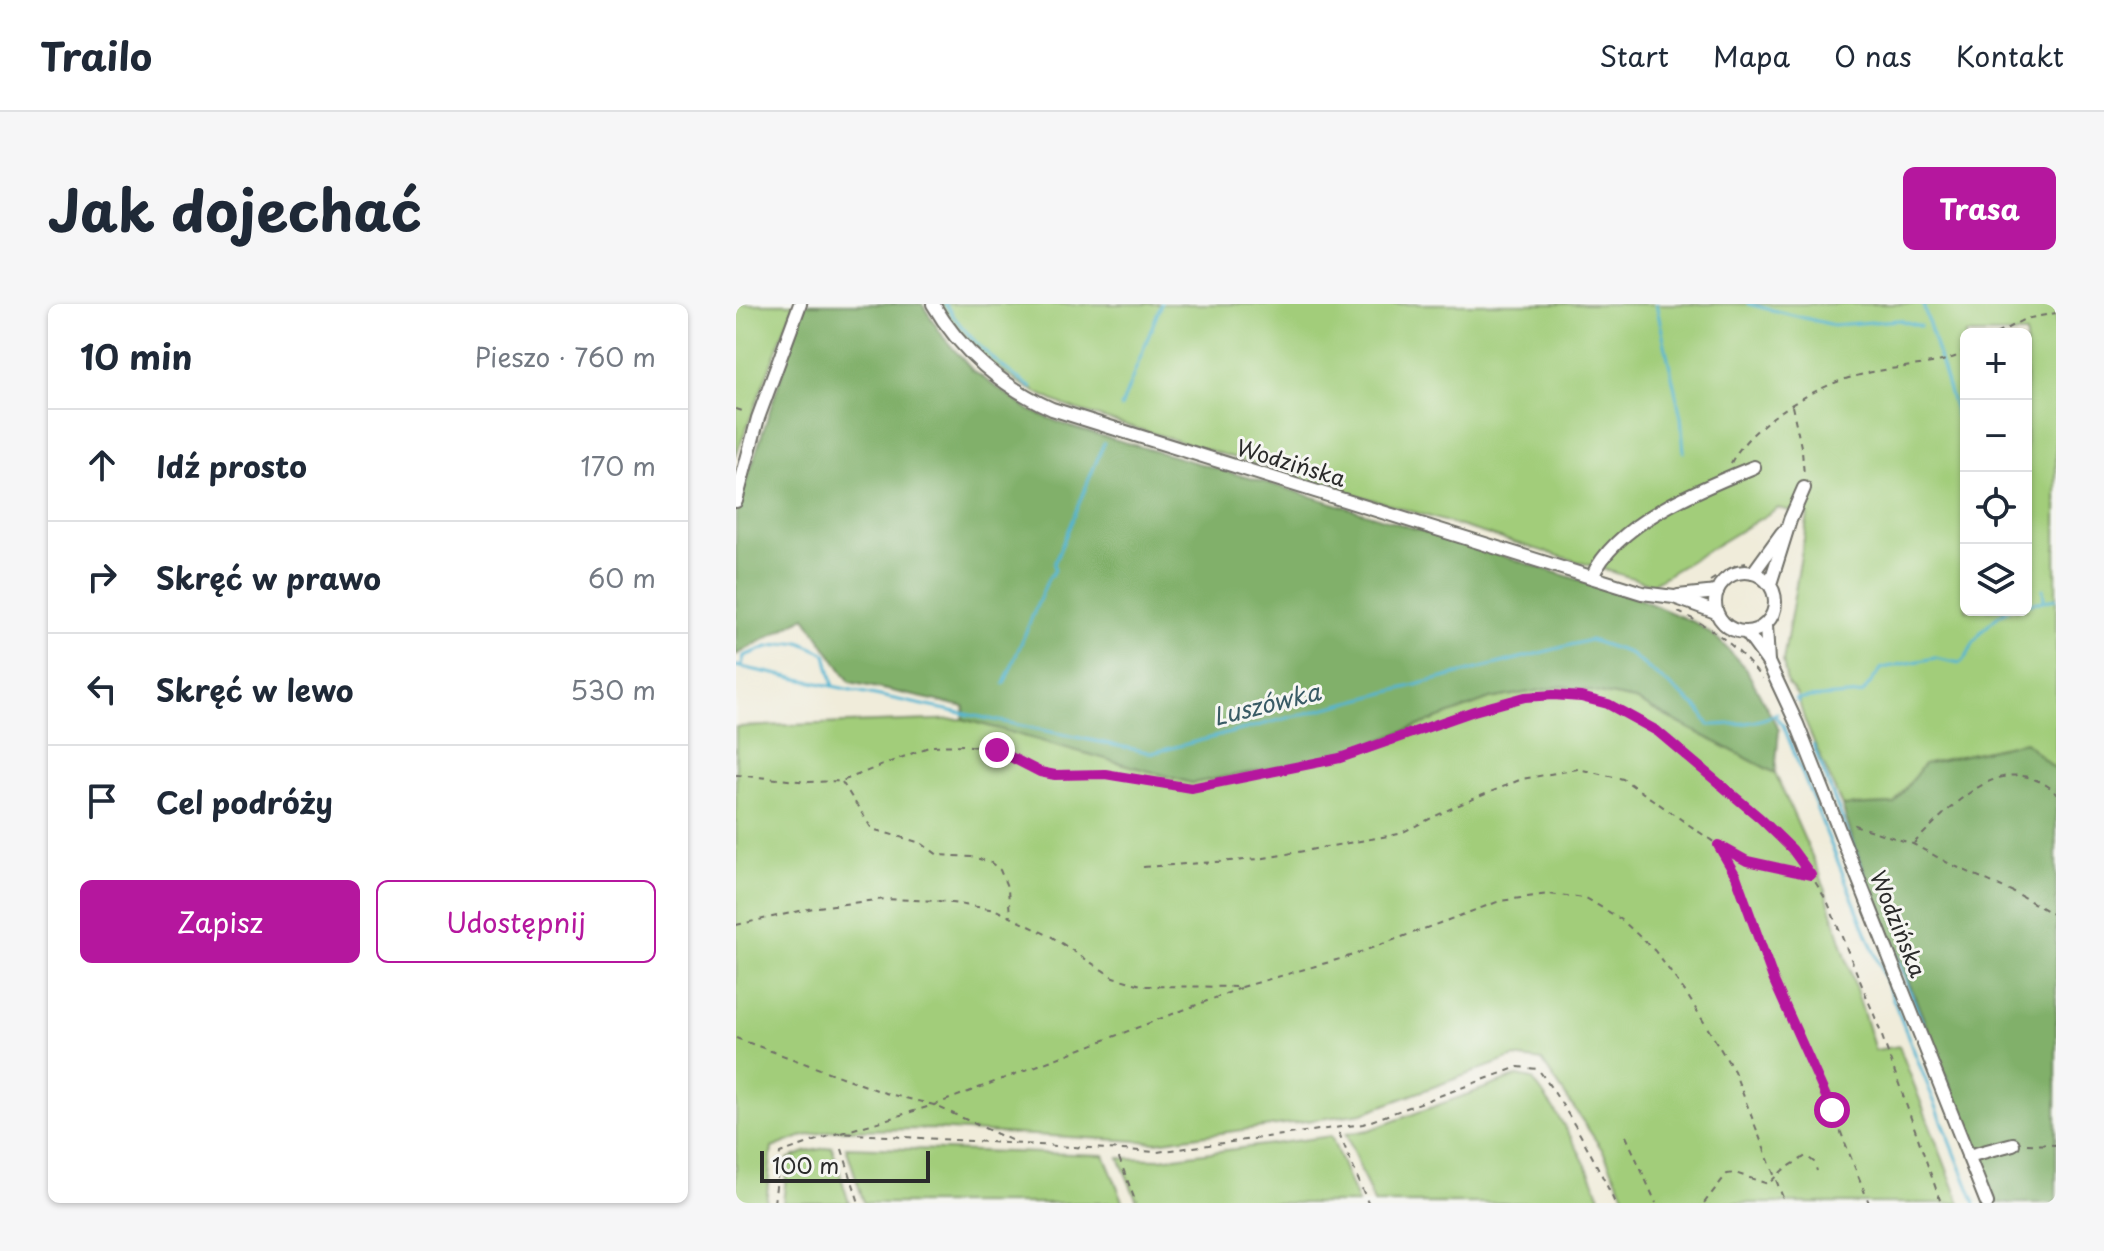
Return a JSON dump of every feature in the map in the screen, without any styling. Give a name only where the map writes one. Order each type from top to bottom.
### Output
[{"type":"street","points":[[736,501],[758,418],[800,304]]},
{"type":"street","name":"Wodzińska","points":[[933,304],[962,345],[995,375],[1017,391],[1052,409],[1673,603],[1716,612]]},
{"type":"street","points":[[1592,577],[1624,535],[1640,524],[1727,477],[1754,467]]},
{"type":"street","points":[[1770,584],[1790,520],[1804,488]]},
{"type":"street","points":[[1753,573],[1790,520]]},
{"type":"street","points":[[1745,572],[1753,573],[1770,584],[1774,592],[1775,610],[1766,625],[1747,633],[1728,628],[1716,612],[1717,592],[1728,578],[1745,572]]},
{"type":"street","name":"Wodzińska","points":[[1673,603],[1717,592]]},
{"type":"street","name":"Wodzińska","points":[[1766,625],[1768,662]]},
{"type":"street","name":"Wodzińska","points":[[1747,633],[1768,662],[1802,738],[1987,1203]]},
{"type":"street","points":[[1968,1156],[2013,1144]]},
{"type":"path","points":[[2004,328],[2025,319],[2056,313]]},
{"type":"path","points":[[1727,477],[1731,463],[1744,442],[1765,424],[1818,391],[1853,376],[1942,361],[1960,353]]},
{"type":"path","points":[[1792,406],[1802,451],[1804,488]]},
{"type":"path","points":[[1673,603],[1728,641],[1763,681]]},
{"type":"path","points":[[736,775],[809,782],[842,781],[931,746],[964,745],[997,750],[1040,772],[1055,775],[1105,774],[1191,788],[1340,758],[1474,711],[1525,697],[1581,697],[1608,704],[1657,731],[1760,818],[1792,849],[1811,875],[1828,903],[1871,1008],[1941,1203]]},
{"type":"path","points":[[1143,867],[1259,859],[1399,834],[1522,779],[1578,769],[1623,779],[1718,845],[1747,861],[1811,875]]},
{"type":"path","points":[[1913,844],[1989,781],[2028,776],[2051,787],[2056,794]]},
{"type":"path","points":[[842,781],[872,829],[921,843],[938,855],[972,857],[990,862],[1000,870],[1008,889],[1010,917]]},
{"type":"path","points":[[1854,825],[1913,844],[2018,894],[2056,916]]},
{"type":"path","points":[[1718,845],[1736,876],[1774,981],[1832,1110],[1869,1203]]},
{"type":"path","points":[[774,1203],[780,1153],[934,1105],[1242,987],[1347,957],[1500,901],[1548,894],[1586,898],[1622,920],[1655,951],[1686,993],[1734,1071],[1785,1203]]},
{"type":"path","points":[[736,925],[818,907],[885,899],[939,901],[996,910],[1052,937],[1113,977],[1145,986],[1242,987]]},
{"type":"path","points":[[736,1038],[885,1093],[934,1105],[1020,1144]]},
{"type":"path","points":[[838,1133],[1157,1152],[1363,1124],[1518,1067],[1538,1069],[1561,1101],[1592,1152],[1615,1203]]},
{"type":"path","points":[[1339,1133],[1368,1203]]},
{"type":"path","points":[[1626,1136],[1656,1203]]},
{"type":"path","points":[[2013,1144],[2056,1145]]},
{"type":"path","points":[[842,1149],[859,1203]]},
{"type":"path","points":[[1704,1203],[1727,1174],[1735,1173],[1768,1184],[1806,1156],[1814,1162],[1817,1171]]},
{"type":"path","points":[[1119,1158],[1136,1203]]},
{"type":"green space","points":[[736,304],[794,304],[736,456]]},
{"type":"green space","points":[[805,304],[922,304],[944,338],[972,370],[1029,410],[1068,426],[1288,489],[1637,598],[1696,623],[1719,640],[1746,669],[1779,730],[1775,773],[1635,700],[1564,686],[1490,699],[1340,755],[1192,783],[963,719],[965,707],[850,682],[805,617],[736,655],[736,513]]},
{"type":"green space","points":[[939,304],[2056,304],[2056,770],[2024,742],[1924,764],[1894,804],[1842,806],[1805,722],[1797,695],[1787,683],[1783,661],[1808,515],[1778,508],[1652,584],[1076,410],[1015,380],[998,369],[969,341]]},
{"type":"green space","points":[[1564,686],[1635,700],[1775,773],[1820,874],[1875,1050],[1899,1046],[1960,1203],[1628,1203],[1603,1151],[1542,1061],[1514,1057],[1363,1113],[1156,1142],[931,1129],[835,1130],[800,1137],[772,1148],[766,1203],[736,1203],[736,727],[963,719],[1192,783],[1340,755],[1490,699]]},
{"type":"green space","points":[[2025,742],[2056,770],[2056,1203],[1997,1203],[1856,849],[1842,806],[1894,804],[1924,764]]},
{"type":"green space","points":[[1518,1076],[1532,1079],[1554,1109],[1603,1203],[1374,1203],[1346,1134],[1369,1130]]},
{"type":"green space","points":[[1331,1136],[1358,1203],[1138,1203],[1119,1158],[1160,1159]]},
{"type":"green space","points":[[832,1147],[849,1203],[783,1203],[788,1159]]},
{"type":"green space","points":[[846,1147],[1104,1155],[1124,1203],[864,1203]]},
{"type":"waterway","points":[[945,304],[963,329],[984,350],[1032,388]]},
{"type":"waterway","points":[[1121,407],[1161,304]]},
{"type":"waterway","points":[[1656,304],[1681,417],[1684,452]]},
{"type":"waterway","points":[[1748,304],[1833,325],[1899,320],[1920,326]]},
{"type":"waterway","points":[[1923,304],[1957,417]]},
{"type":"waterway","points":[[1004,684],[1048,579],[1055,570],[1054,564],[1104,443]]},
{"type":"waterway","points":[[2043,589],[2044,600]]},
{"type":"waterway","name":"Luszówka","points":[[2032,603],[2056,599]]},
{"type":"waterway","name":"Luszówka","points":[[1798,702],[1796,699],[1862,694],[1882,668],[1935,658],[1960,663],[1985,628],[1998,616]]},
{"type":"waterway","name":"Luszówka","points":[[736,666],[1152,753],[1590,640],[1629,653],[1699,709],[1709,725],[1753,722],[1777,713]]},
{"type":"waterway","points":[[742,665],[744,656],[768,647],[800,642],[826,654],[833,685]]},
{"type":"waterway","points":[[1774,715],[1783,725],[1975,1203]]},
{"type":"waterway","points":[[1813,745],[1972,1149]]},
{"type":"route","points":[[997,750],[1040,772],[1055,775],[1105,774],[1191,788],[1340,758],[1474,711],[1525,697],[1581,697],[1608,704],[1657,731],[1713,776],[1792,849],[1811,875],[1747,861],[1718,845],[1736,876],[1774,981],[1832,1110]]}]
